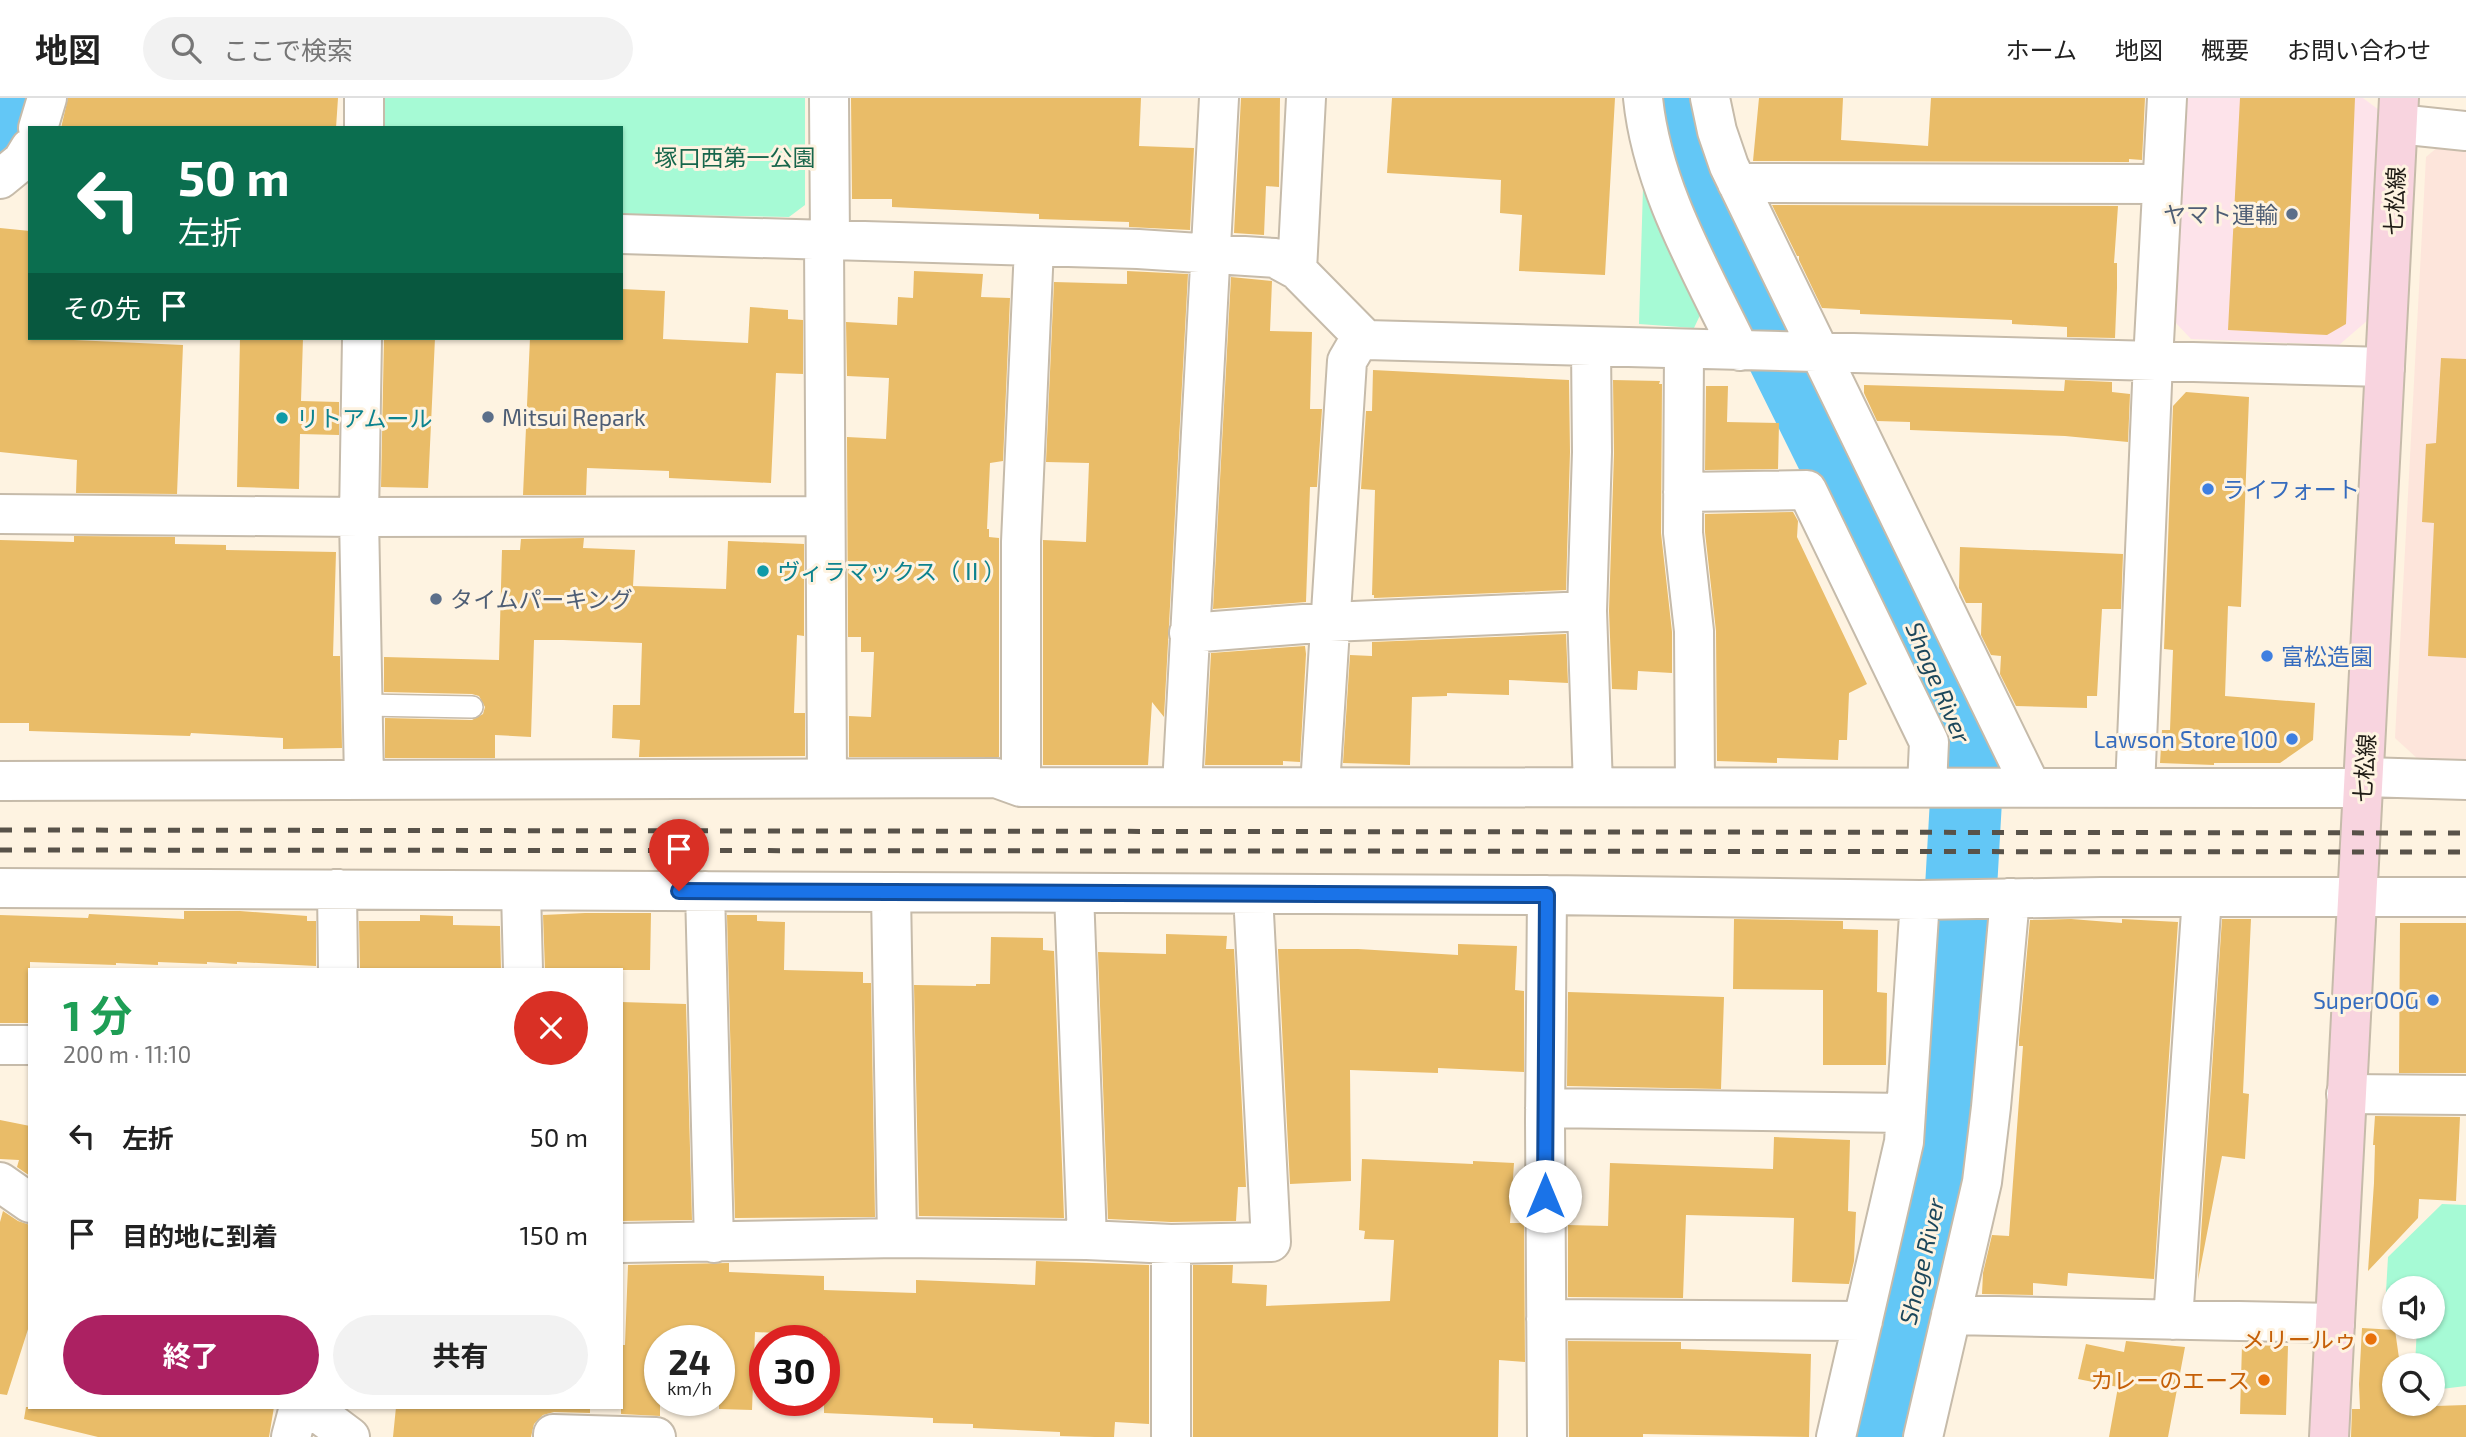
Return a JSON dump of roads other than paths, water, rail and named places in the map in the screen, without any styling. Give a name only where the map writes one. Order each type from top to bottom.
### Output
[{"type":"street","points":[[39,126],[47,98]]},
{"type":"street","points":[[364,98],[364,126]]},
{"type":"street","points":[[827,778],[825,516],[829,98]]},
{"type":"street","points":[[1182,786],[1219,98]]},
{"type":"street","points":[[1297,270],[1306,98]]},
{"type":"street","points":[[1643,98],[1648,138],[1671,208],[1746,351]]},
{"type":"street","points":[[1710,98],[1717,131],[1737,183],[2016,787]]},
{"type":"street","points":[[2135,788],[2167,98]]},
{"type":"street","points":[[2399,111],[2466,131]]},
{"type":"street","name":"七松線","points":[[2329,1437],[2355,896],[2364,782],[2399,111]]},
{"type":"street","points":[[0,180],[22,161],[28,151]]},
{"type":"street","points":[[1737,183],[2162,184]]},
{"type":"street","points":[[0,192],[28,194]]},
{"type":"street","points":[[623,234],[1209,253],[1275,258],[1289,263],[1297,270],[1366,340],[2385,368]]},
{"type":"street","points":[[1021,787],[1021,542],[1034,247]]},
{"type":"street","points":[[1320,786],[1347,361],[1362,337]]},
{"type":"street","points":[[362,340],[359,517],[365,780]]},
{"type":"street","points":[[1591,347],[1592,452],[1587,611],[1592,787]]},
{"type":"street","points":[[1684,349],[1683,533],[1694,631],[1695,787]]},
{"type":"street","points":[[1683,492],[1807,490],[1928,742],[1933,787]]},
{"type":"street","points":[[0,514],[359,517],[825,516]]},
{"type":"street","points":[[1189,633],[1330,622],[1587,611]]},
{"type":"street","points":[[0,781],[996,778],[1021,787],[2135,788],[2466,780]]},
{"type":"street","points":[[0,888],[1547,895],[1927,900],[2466,897]]},
{"type":"street","points":[[337,889],[338,968]]},
{"type":"street","points":[[521,891],[523,968]]},
{"type":"street","points":[[705,891],[714,1243]]},
{"type":"street","points":[[891,893],[897,1238]]},
{"type":"street","points":[[1074,893],[1087,1240]]},
{"type":"street","points":[[623,1243],[897,1238],[1087,1240],[1171,1244],[1271,1242],[1253,894]]},
{"type":"street","points":[[1547,895],[1547,1437]]},
{"type":"street","points":[[2173,1321],[2202,897]]},
{"type":"street","points":[[1923,1437],[1982,1182],[1991,1107],[2000,898]]},
{"type":"street","points":[[1836,1437],[1904,1142],[1927,900]]},
{"type":"street","points":[[0,1045],[28,1045]]},
{"type":"street","points":[[2346,1094],[2466,1095]]},
{"type":"street","points":[[1545,1108],[1906,1113]]},
{"type":"street","points":[[0,1182],[28,1202]]},
{"type":"street","points":[[1171,1244],[1171,1437]]},
{"type":"street","points":[[1951,1315],[2335,1323]]},
{"type":"street","points":[[1546,1319],[1863,1321]]},
{"type":"street","points":[[291,1437],[298,1409]]},
{"type":"street","points":[[313,1409],[350,1437]]},
{"type":"street","points":[[553,1437],[553,1434],[656,1437]]},
{"type":"lane","points":[[365,705],[472,707]]},
{"type":"waterway","points":[[0,137],[25,98]]},
{"type":"waterway","name":"Shoge River","points":[[1676,98],[1685,149],[1745,279],[1905,602],[1969,747],[1946,1153],[1880,1437]]},
{"type":"railway","points":[[0,830],[2466,833]]},
{"type":"railway","points":[[0,850],[2466,852]]},
{"type":"place","name":"ヤマト運輸","points":[[2292,214]]},
{"type":"place","name":"Mitsui Repark","points":[[488,417]]},
{"type":"place","name":"リトアムール","points":[[282,418]]},
{"type":"place","name":"ライフォート","points":[[2208,489]]},
{"type":"place","name":"ヴィラマックス（Ⅱ）","points":[[763,571]]},
{"type":"place","name":"タイムパーキング","points":[[436,599]]},
{"type":"place","name":"富松造園","points":[[2267,656]]},
{"type":"place","name":"Lawson Store 100","points":[[2292,739]]},
{"type":"place","name":"SuperOOG","points":[[2433,1000]]},
{"type":"place","name":"メリールゥ","points":[[2371,1339]]},
{"type":"place","name":"カレーのエース","points":[[2264,1380]]},
{"type":"park label","name":"塚口西第一公園","points":[[735,157]]}]
